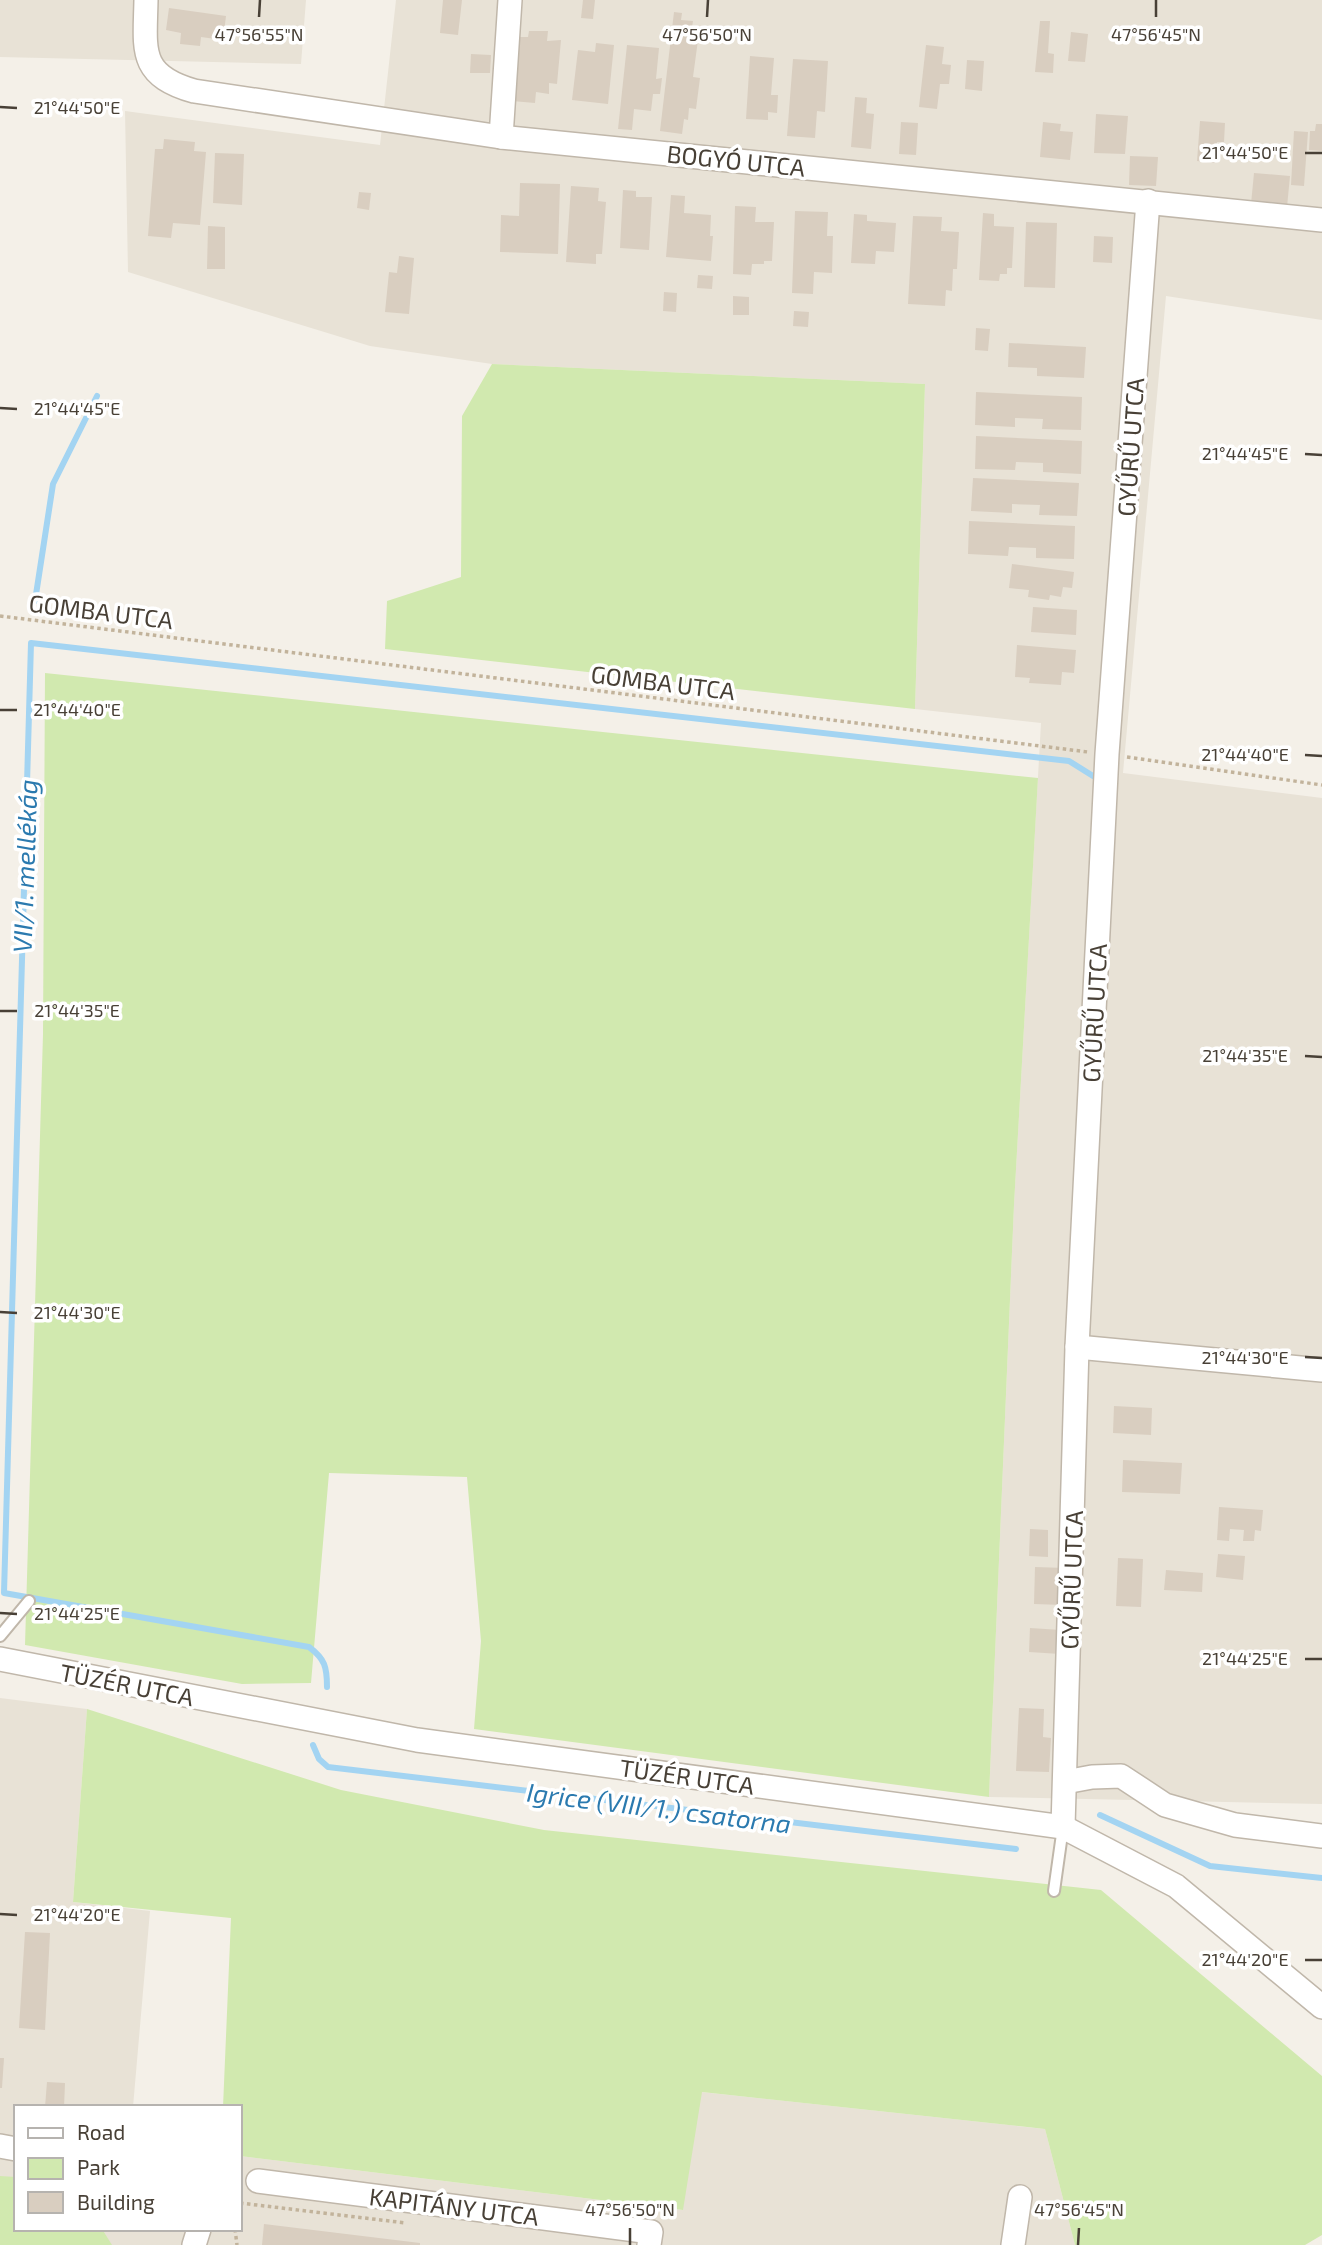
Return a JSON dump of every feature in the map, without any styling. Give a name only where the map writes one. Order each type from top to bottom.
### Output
[{"type":"street","name":"BOGYÓ UTCA","points":[[146,0],[145,41],[150,64],[156,74],[194,91],[501,137],[1322,220]]},
{"type":"street","points":[[501,137],[510,0]]},
{"type":"street","name":"GYŰRŰ UTCA","points":[[1063,1827],[1077,1347],[1107,754],[1148,201]]},
{"type":"street","points":[[1077,1347],[1322,1370]]},
{"type":"street","name":"TÜZÉR UTCA","points":[[0,1659],[416,1740],[1063,1827],[1176,1886],[1322,2007]]},
{"type":"street","points":[[1065,1782],[1121,1776],[1165,1805],[1235,1825],[1322,1836]]},
{"type":"street","name":"KAPITÁNY UTCA","points":[[258,2181],[650,2238]]},
{"type":"street","points":[[1013,2245],[1020,2197]]},
{"type":"lane","points":[[0,1636],[29,1601]]},
{"type":"lane","points":[[1054,1891],[1063,1827]]},
{"type":"path","name":"GOMBA UTCA","points":[[0,616],[1107,754],[1322,785]]},
{"type":"shaded area","points":[[0,0],[306,0],[301,64],[0,57]]},
{"type":"shaded area","points":[[396,0],[1322,0],[1322,320],[1166,296],[1123,773],[1322,798],[1322,1804],[989,1797],[1014,1205],[1041,723],[915,709],[925,384],[492,364],[370,346],[128,272],[125,111],[380,145]]},
{"type":"shaded area","points":[[0,1698],[87,1709],[73,1902],[150,1911],[133,2105],[14,2105],[14,2231],[242,2231],[242,2156],[682,2210],[701,2092],[1045,2129],[1075,2245],[0,2245]]},
{"type":"green space","points":[[492,364],[925,384],[915,709],[385,649],[387,601],[461,577],[462,416]]},
{"type":"green space","points":[[45,673],[1038,778],[1014,1205],[989,1797],[474,1729],[481,1641],[467,1477],[329,1473],[311,1683],[242,1684],[25,1645],[43,1034]]},
{"type":"green space","points":[[87,1709],[341,1790],[544,1830],[1101,1890],[1322,2076],[1322,2235],[1305,2245],[1075,2245],[1045,2129],[702,2092],[683,2210],[242,2156],[242,2105],[223,2105],[231,1918],[73,1902]]},
{"type":"green space","points":[[0,2176],[14,2177],[14,2231],[103,2231],[112,2245],[0,2245]]},
{"type":"building","points":[[443,0],[462,0],[458,35],[440,33]]},
{"type":"building","points":[[583,0],[595,0],[593,19],[581,18]]},
{"type":"building","points":[[169,8],[226,16],[223,40],[201,37],[200,46],[180,44],[181,33],[166,30]]},
{"type":"building","points":[[674,12],[682,13],[681,20],[693,21],[690,39],[698,40],[693,77],[700,78],[696,109],[689,108],[688,120],[684,119],[682,134],[660,131]]},
{"type":"building","points":[[1040,21],[1050,21],[1048,53],[1054,54],[1053,73],[1035,72]]},
{"type":"building","points":[[529,31],[548,31],[547,41],[561,40],[557,84],[549,83],[549,94],[536,92],[535,103],[512,101],[518,37],[528,37]]},
{"type":"building","points":[[1071,32],[1088,34],[1085,62],[1068,61]]},
{"type":"building","points":[[596,43],[614,45],[608,104],[572,100],[578,50],[595,52]]},
{"type":"building","points":[[627,45],[659,48],[656,79],[662,78],[660,94],[653,94],[651,111],[634,109],[632,130],[618,129]]},
{"type":"building","points":[[926,45],[944,47],[942,64],[951,65],[949,84],[940,84],[937,109],[919,107]]},
{"type":"building","points":[[471,54],[491,55],[490,73],[470,73]]},
{"type":"building","points":[[750,56],[774,58],[771,95],[778,95],[777,113],[768,112],[768,120],[746,119]]},
{"type":"building","points":[[793,59],[828,61],[825,112],[817,111],[815,138],[787,136]]},
{"type":"building","points":[[967,60],[984,61],[982,91],[965,89]]},
{"type":"building","points":[[855,97],[867,98],[866,113],[874,114],[871,149],[851,147]]},
{"type":"building","points":[[1096,114],[1128,116],[1125,154],[1094,153]]},
{"type":"building","points":[[1200,121],[1225,123],[1224,142],[1217,142],[1215,163],[1197,161]]},
{"type":"building","points":[[901,122],[918,123],[916,155],[899,154]]},
{"type":"building","points":[[1043,122],[1061,124],[1060,131],[1073,132],[1070,160],[1040,157]]},
{"type":"building","points":[[1316,124],[1322,124],[1322,151],[1309,150],[1310,131],[1315,131]]},
{"type":"building","points":[[1294,131],[1308,132],[1304,186],[1291,185]]},
{"type":"building","points":[[164,139],[195,142],[194,151],[206,152],[200,225],[173,223],[171,238],[148,236],[155,149],[163,149]]},
{"type":"building","points":[[215,153],[244,154],[242,205],[213,203]]},
{"type":"building","points":[[1130,156],[1158,157],[1156,186],[1129,185]]},
{"type":"building","points":[[1254,173],[1290,176],[1287,207],[1251,204]]},
{"type":"building","points":[[520,183],[560,184],[558,254],[500,252],[501,215],[519,216]]},
{"type":"building","points":[[571,186],[599,188],[598,201],[606,202],[602,254],[596,254],[596,264],[566,262]]},
{"type":"building","points":[[623,190],[636,191],[636,197],[652,197],[649,250],[620,248]]},
{"type":"building","points":[[359,192],[371,193],[369,210],[357,208]]},
{"type":"building","points":[[671,195],[685,196],[684,213],[711,215],[711,261],[666,257]]},
{"type":"building","points":[[735,206],[756,207],[755,222],[774,222],[772,261],[752,264],[751,275],[733,274]]},
{"type":"building","points":[[795,211],[828,212],[827,236],[833,236],[832,273],[814,272],[813,294],[792,293]]},
{"type":"building","points":[[983,213],[994,214],[994,226],[1014,227],[1012,268],[1007,268],[1007,274],[1000,274],[999,281],[979,280]]},
{"type":"building","points":[[854,214],[867,215],[867,221],[896,223],[894,252],[876,251],[875,264],[851,263]]},
{"type":"building","points":[[913,216],[942,217],[941,231],[959,232],[957,269],[953,269],[952,291],[946,290],[945,306],[908,304]]},
{"type":"building","points":[[1026,222],[1057,223],[1055,288],[1024,287]]},
{"type":"building","points":[[208,226],[225,227],[225,269],[207,269]]},
{"type":"building","points":[[1094,236],[1113,237],[1112,263],[1093,262]]},
{"type":"building","points":[[399,256],[414,258],[409,314],[385,312],[389,272],[397,273]]},
{"type":"building","points":[[698,275],[713,276],[712,289],[697,288]]},
{"type":"building","points":[[664,292],[677,293],[676,312],[663,311]]},
{"type":"building","points":[[733,296],[749,297],[749,315],[733,315]]},
{"type":"building","points":[[794,311],[809,312],[808,327],[793,326]]},
{"type":"building","points":[[976,328],[990,329],[988,351],[975,350]]},
{"type":"building","points":[[1009,343],[1086,347],[1084,378],[1037,376],[1037,368],[1008,367]]},
{"type":"building","points":[[976,392],[1082,397],[1081,430],[1042,429],[1043,419],[1015,418],[1015,427],[975,425]]},
{"type":"building","points":[[976,436],[1082,441],[1081,474],[1043,472],[1043,463],[1016,462],[1015,470],[975,469]]},
{"type":"building","points":[[973,478],[1079,483],[1077,516],[1039,515],[1040,505],[1012,504],[1012,513],[971,511]]},
{"type":"building","points":[[969,521],[1075,526],[1074,559],[1036,558],[1036,548],[1009,547],[1008,556],[968,554]]},
{"type":"building","points":[[1012,564],[1074,572],[1072,588],[1063,587],[1061,597],[1050,595],[1049,600],[1028,597],[1029,590],[1009,588]]},
{"type":"building","points":[[1033,607],[1077,610],[1076,635],[1031,632]]},
{"type":"building","points":[[1017,645],[1076,650],[1074,673],[1062,672],[1061,685],[1029,683],[1030,678],[1015,677]]},
{"type":"building","points":[[1114,1406],[1152,1408],[1151,1435],[1113,1433]]},
{"type":"building","points":[[1123,1460],[1182,1463],[1180,1494],[1122,1492]]},
{"type":"building","points":[[1219,1507],[1263,1510],[1261,1531],[1255,1530],[1254,1541],[1243,1541],[1244,1530],[1230,1529],[1229,1541],[1217,1540]]},
{"type":"building","points":[[1030,1529],[1048,1530],[1048,1557],[1029,1556]]},
{"type":"building","points":[[1218,1554],[1245,1556],[1243,1580],[1216,1577]]},
{"type":"building","points":[[1118,1558],[1143,1559],[1141,1607],[1116,1606]]},
{"type":"building","points":[[1035,1567],[1065,1568],[1063,1605],[1034,1604]]},
{"type":"building","points":[[1166,1570],[1203,1573],[1202,1592],[1164,1590]]},
{"type":"building","points":[[1030,1628],[1061,1630],[1060,1654],[1029,1652]]},
{"type":"building","points":[[1019,1708],[1044,1709],[1043,1737],[1051,1738],[1049,1772],[1016,1771]]},
{"type":"building","points":[[25,1932],[50,1933],[45,2030],[19,2028]]},
{"type":"building","points":[[0,2058],[4,2058],[2,2088],[0,2088]]},
{"type":"building","points":[[47,2082],[65,2083],[64,2105],[45,2105]]},
{"type":"building","points":[[264,2224],[420,2243],[420,2245],[262,2245]]},
{"type":"waterway","name":"VII/1. mellékág","points":[[35,601],[53,484],[97,396]]},
{"type":"waterway","name":"VII/1. mellékág","points":[[327,1687],[324,1664],[309,1647],[4,1593],[31,643],[1069,761],[1093,776]]},
{"type":"waterway","name":"Igrice (VIII/1.) csatorna","points":[[313,1745],[319,1759],[328,1767],[1016,1849]]},
{"type":"waterway","name":"Igrice (VIII/1.) csatorna","points":[[1100,1815],[1210,1866],[1322,1878]]}]
